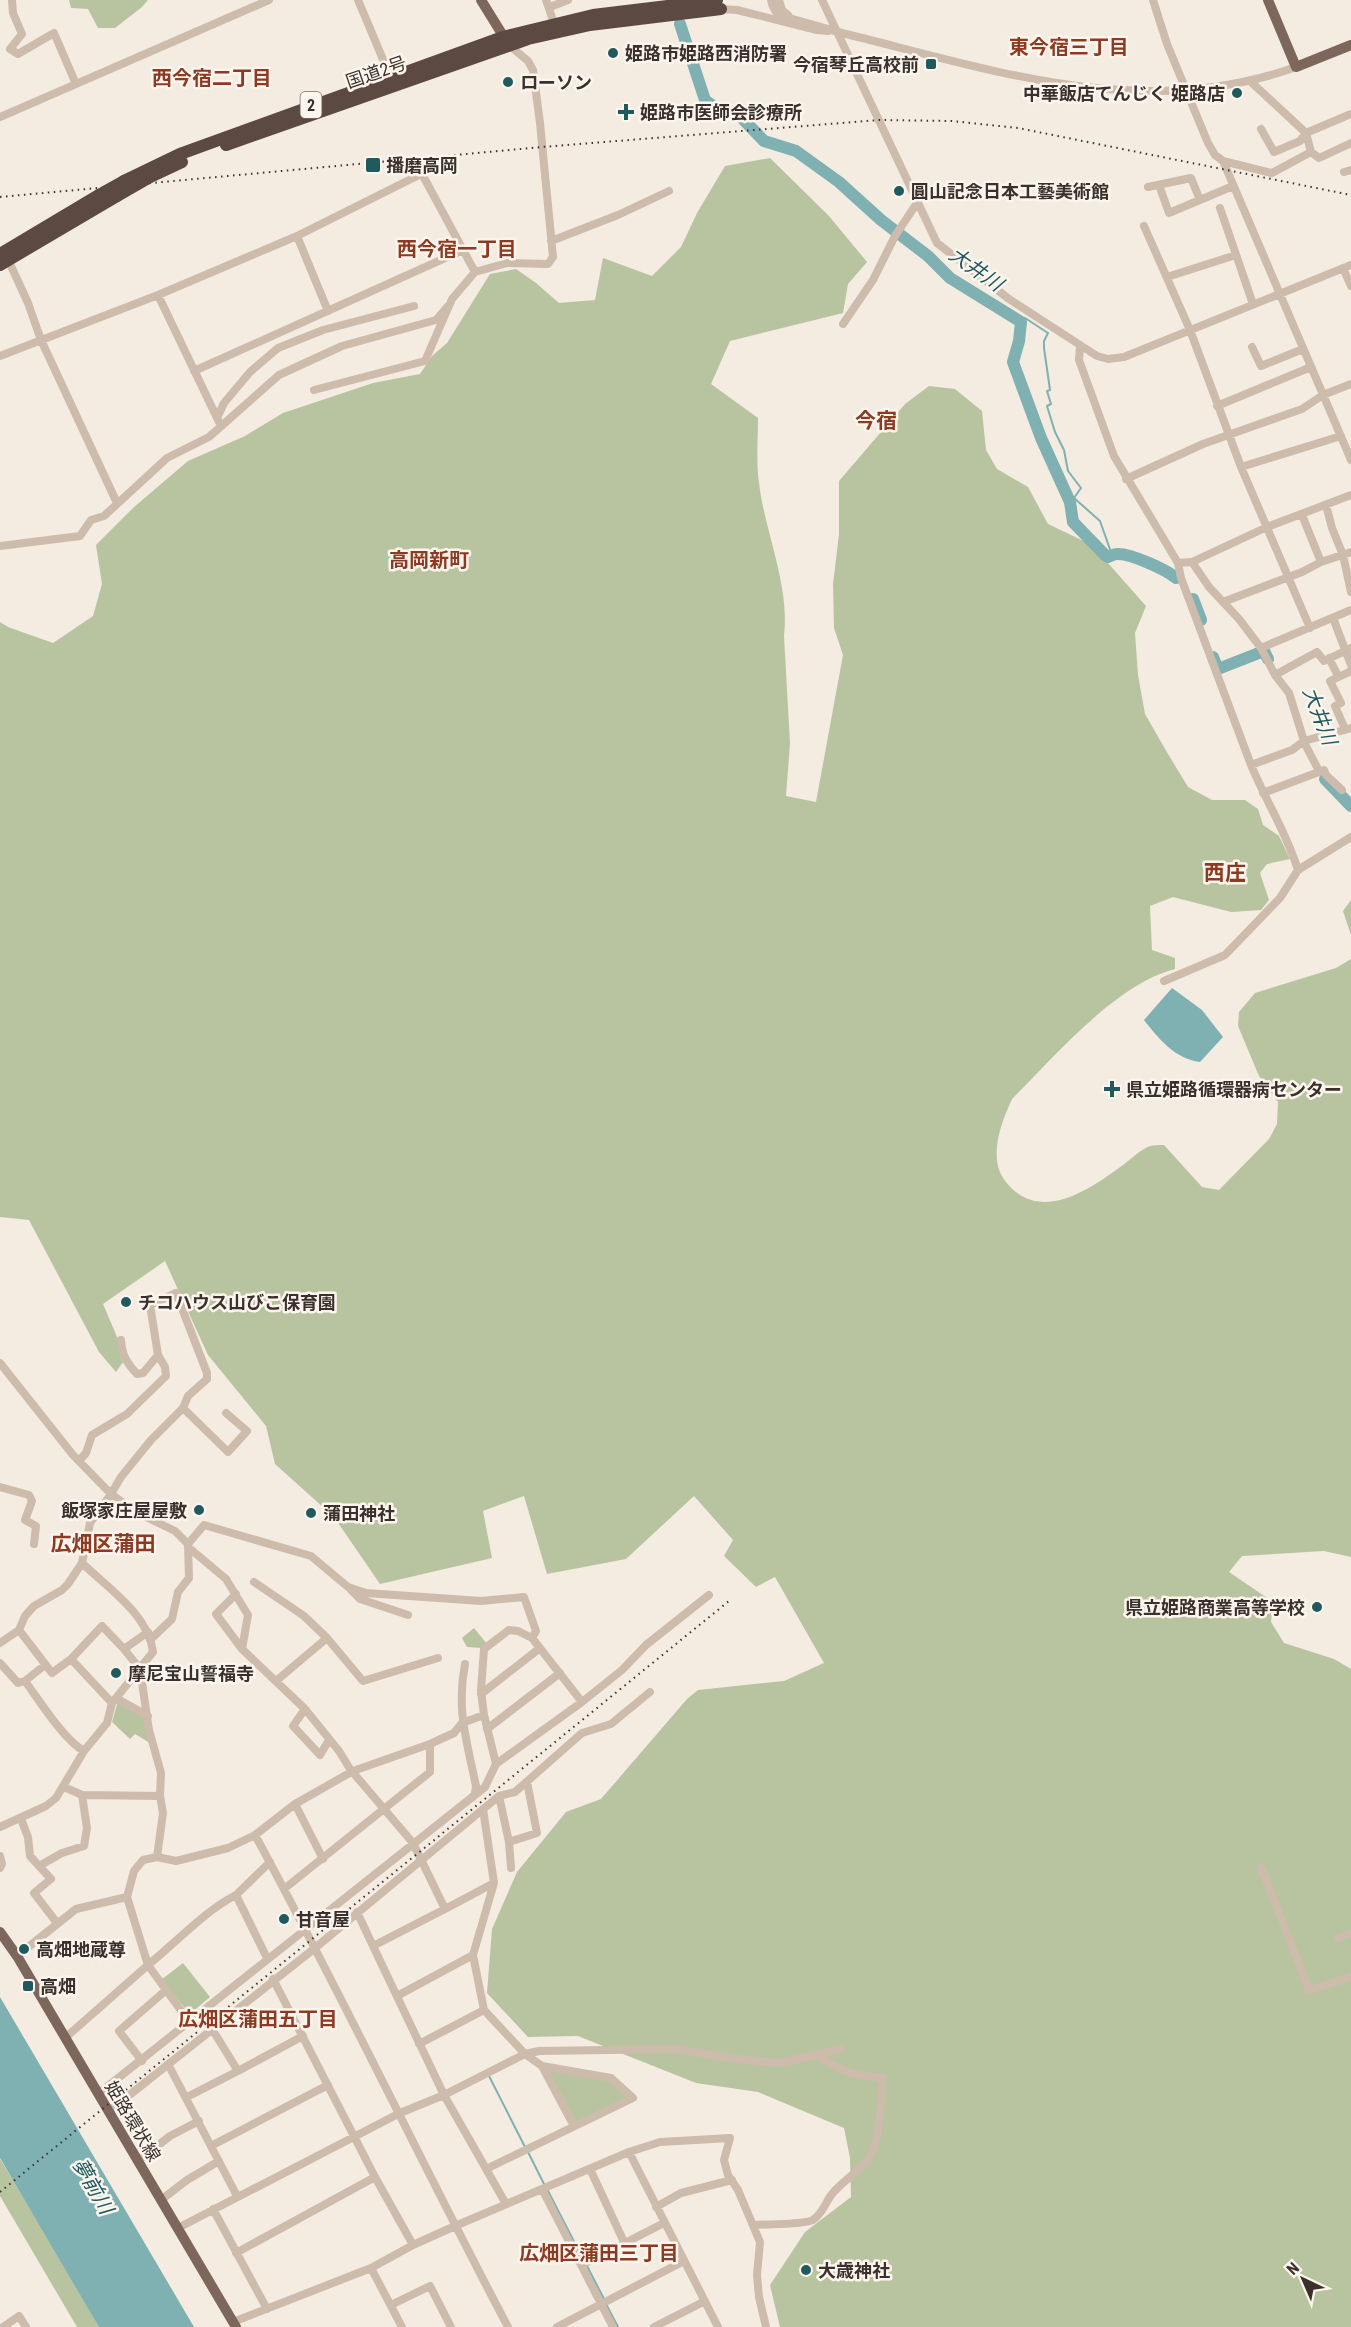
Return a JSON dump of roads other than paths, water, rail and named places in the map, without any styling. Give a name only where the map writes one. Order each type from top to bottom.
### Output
[{"type":"highway","name":"国道2号","points":[[2,256],[99,195],[180,154],[390,76],[506,40],[719,4]]},
{"type":"highway","name":"国道2号","points":[[2,256],[150,177],[212,150],[554,23],[593,15],[719,4]]},
{"type":"main road","points":[[481,0],[506,40]]},
{"type":"main road","points":[[1268,0],[1296,68],[1351,45]]},
{"type":"main road","name":"姫路環状線","points":[[0,1932],[17,1956],[235,2325]]},
{"type":"street","points":[[12,0],[13,13],[22,34],[10,49],[18,54],[54,33],[76,84]]},
{"type":"street","points":[[0,117],[268,0]]},
{"type":"street","points":[[358,0],[390,76]]},
{"type":"street","points":[[554,23],[548,4],[567,0]]},
{"type":"street","points":[[771,0],[779,15],[838,32],[1068,86],[1127,92],[1187,91],[1250,81],[1296,68]]},
{"type":"street","points":[[779,0],[784,12],[797,19]]},
{"type":"street","points":[[822,0],[937,243],[1009,299],[1080,347],[1108,359],[1124,357],[1347,266],[1351,286]]},
{"type":"street","points":[[1153,0],[1167,44],[1208,143],[1223,161],[1351,460]]},
{"type":"street","points":[[719,4],[817,30],[838,32]]},
{"type":"street","points":[[0,546],[80,536],[91,520],[104,516],[167,458],[209,437],[219,422],[279,375],[342,346],[436,320],[475,272],[507,263],[548,264],[553,257],[533,70],[528,61],[506,40]]},
{"type":"street","points":[[1250,81],[1306,132],[1311,152],[1319,158],[1351,143]]},
{"type":"street","points":[[1261,129],[1274,152],[1300,141],[1306,132],[1351,114]]},
{"type":"street","points":[[1223,161],[1272,173],[1311,152]]},
{"type":"street","points":[[0,356],[158,295],[297,236],[441,164]]},
{"type":"street","points":[[422,174],[475,272]]},
{"type":"street","points":[[1148,187],[1191,178],[1200,200]]},
{"type":"street","points":[[1160,185],[1169,213],[1233,186]]},
{"type":"street","points":[[551,241],[609,219],[669,190]]},
{"type":"street","points":[[843,324],[873,280],[897,232],[917,203]]},
{"type":"street","points":[[1220,208],[1253,304]]},
{"type":"street","points":[[1144,226],[1190,330],[1228,435],[1310,628]]},
{"type":"street","points":[[297,236],[328,311]]},
{"type":"street","points":[[194,371],[463,250]]},
{"type":"street","points":[[1167,277],[1236,255]]},
{"type":"street","points":[[2,256],[28,303],[41,340],[117,503]]},
{"type":"street","points":[[158,295],[219,422]]},
{"type":"street","points":[[219,422],[224,403],[249,372],[278,348],[323,330],[414,306]]},
{"type":"street","points":[[314,390],[425,361],[448,306]]},
{"type":"street","points":[[1080,347],[1079,360],[1114,456],[1178,563],[1181,578],[1251,765],[1292,850],[1298,870]]},
{"type":"street","points":[[1252,347],[1261,366],[1303,349]]},
{"type":"street","points":[[1217,406],[1311,367]]},
{"type":"street","points":[[1126,479],[1163,461],[1228,435],[1302,409],[1323,396],[1351,384]]},
{"type":"street","points":[[1241,467],[1341,436]]},
{"type":"street","points":[[1178,563],[1192,562],[1267,527],[1351,495]]},
{"type":"street","points":[[1326,505],[1332,528],[1347,553],[1350,585]]},
{"type":"street","points":[[1302,515],[1321,562]]},
{"type":"street","points":[[1223,602],[1347,553]]},
{"type":"street","points":[[1192,562],[1209,587],[1261,648],[1275,675],[1289,693],[1304,741],[1319,771]]},
{"type":"street","points":[[1261,648],[1351,610]]},
{"type":"street","points":[[1333,618],[1348,650],[1351,665]]},
{"type":"street","points":[[1275,675],[1317,652],[1324,661],[1348,650]]},
{"type":"street","points":[[1329,658],[1338,676]]},
{"type":"street","points":[[1251,765],[1292,750],[1304,741],[1348,728],[1335,706],[1341,703],[1330,681],[1351,671]]},
{"type":"street","points":[[1263,793],[1324,770],[1326,775],[1342,790]]},
{"type":"street","points":[[1164,981],[1225,955],[1280,898],[1298,870],[1351,837]]},
{"type":"street","points":[[0,1643],[19,1630],[25,1616],[34,1606],[62,1590],[82,1563],[90,1523],[121,1477],[151,1440],[183,1408],[188,1396],[207,1379],[207,1373],[176,1293],[150,1305],[158,1355],[165,1367],[166,1376],[127,1414],[92,1435],[86,1453],[79,1461]]},
{"type":"street","points":[[121,1340],[122,1354],[137,1374],[143,1373],[158,1355]]},
{"type":"street","points":[[0,1363],[79,1461],[111,1494],[136,1512],[176,1531],[226,1579],[248,1615],[242,1648]]},
{"type":"street","points":[[183,1408],[228,1452],[247,1431],[226,1413]]},
{"type":"street","points":[[0,1487],[29,1495],[32,1501],[25,1520],[36,1526],[34,1544]]},
{"type":"street","points":[[124,1649],[150,1635],[172,1619],[178,1592],[189,1578],[188,1545],[204,1525],[311,1556],[360,1599],[408,1615]]},
{"type":"street","points":[[0,1827],[21,1819],[56,1798],[84,1751],[107,1724],[114,1700],[153,1652],[150,1635],[118,1597],[82,1563]]},
{"type":"street","points":[[254,1582],[304,1616],[327,1638],[363,1681],[438,1658]]},
{"type":"street","points":[[348,1587],[366,1593],[481,1601],[524,1597],[536,1631],[532,1638]]},
{"type":"street","points":[[236,1594],[216,1614],[242,1648],[305,1709],[353,1771],[413,1842],[445,1909]]},
{"type":"street","points":[[98,2094],[485,1787],[496,1764],[582,1702],[622,1670],[646,1645],[709,1595]]},
{"type":"street","points":[[19,1630],[52,1673],[70,1659],[102,1626],[140,1669],[149,1730],[161,1773],[160,1796],[163,1813],[157,1857]]},
{"type":"street","points":[[496,1764],[484,1715],[482,1694],[484,1649],[509,1630],[518,1631],[532,1638],[582,1702]]},
{"type":"street","points":[[276,1681],[327,1638]]},
{"type":"street","points":[[482,1694],[540,1648]]},
{"type":"street","points":[[70,1659],[114,1700],[148,1716]]},
{"type":"street","points":[[0,1663],[18,1683],[25,1681],[45,1665]]},
{"type":"street","points":[[465,1664],[460,1689],[462,1723],[476,1786],[471,1797]]},
{"type":"street","points":[[487,1729],[560,1673]]},
{"type":"street","points":[[25,1681],[76,1746],[84,1751]]},
{"type":"street","points":[[108,2112],[315,1948],[499,1796],[515,1792],[582,1732],[611,1724],[650,1692]]},
{"type":"street","points":[[305,1709],[293,1726],[320,1755],[329,1740]]},
{"type":"street","points":[[190,2023],[148,1965],[128,1897],[134,1871],[143,1860],[157,1857],[176,1861],[228,1848],[255,1835],[295,1804],[353,1771],[430,1744],[454,1732],[462,1723],[484,1715]]},
{"type":"street","points":[[284,1889],[430,1772],[430,1744]]},
{"type":"street","points":[[509,1842],[537,1833],[526,1782]]},
{"type":"street","points":[[64,1787],[82,1795],[160,1796]]},
{"type":"street","points":[[39,1866],[62,1853],[84,1846],[87,1828],[82,1795]]},
{"type":"street","points":[[499,1796],[509,1842],[511,1868]]},
{"type":"street","points":[[471,1797],[480,1811],[494,1883],[472,1955],[484,2010],[525,2054],[542,2066],[611,2078],[633,2098],[486,2169]]},
{"type":"street","points":[[295,1804],[323,1859]]},
{"type":"street","points":[[21,1819],[28,1837],[30,1856],[51,1879],[34,1893],[57,1923]]},
{"type":"street","points":[[255,1835],[400,2113],[455,2226],[508,2327]]},
{"type":"street","points":[[0,1856],[2,1864],[0,1868]]},
{"type":"street","points":[[65,2038],[173,1946],[217,1905],[236,1895],[270,1862]]},
{"type":"street","points":[[1261,1867],[1309,1990],[1351,1977]]},
{"type":"street","points":[[373,1946],[494,1883]]},
{"type":"street","points":[[236,1895],[267,1958]]},
{"type":"street","points":[[17,1956],[76,1909],[128,1897]]},
{"type":"street","points":[[357,1912],[444,2095],[506,2204]]},
{"type":"street","points":[[1338,1938],[1351,1933]]},
{"type":"street","points":[[396,1996],[472,1955]]},
{"type":"street","points":[[273,1979],[375,2177],[413,2245]]},
{"type":"street","points":[[142,2061],[119,2031],[165,1991]]},
{"type":"street","points":[[419,2044],[484,2010]]},
{"type":"street","points":[[212,2029],[238,2071]]},
{"type":"street","points":[[187,2097],[303,2036]]},
{"type":"street","points":[[178,2228],[400,2113],[444,2095],[525,2054],[539,2051],[677,2049],[737,2059],[780,2062],[841,2049]]},
{"type":"street","points":[[754,2225],[791,2222],[802,2224],[813,2219],[824,2209],[834,2192],[871,2155],[875,2140],[882,2078],[852,2075],[816,2055]]},
{"type":"street","points":[[168,2064],[237,2196]]},
{"type":"street","points":[[542,2066],[574,2126]]},
{"type":"street","points":[[211,2146],[328,2085]]},
{"type":"street","points":[[138,2162],[170,2136],[199,2121]]},
{"type":"street","points":[[235,2325],[267,2309],[371,2268],[455,2226],[629,2152],[660,2142],[730,2138],[724,2160],[760,2242],[757,2275],[766,2327]]},
{"type":"street","points":[[629,2152],[718,2327]]},
{"type":"street","points":[[161,2200],[187,2180],[219,2161]]},
{"type":"street","points":[[590,2169],[624,2242]]},
{"type":"street","points":[[236,2253],[375,2177]]},
{"type":"street","points":[[656,2207],[681,2193],[732,2180]]},
{"type":"street","points":[[542,2188],[613,2327]]},
{"type":"street","points":[[213,2209],[267,2309]]},
{"type":"street","points":[[582,2265],[664,2223]]},
{"type":"street","points":[[557,2327],[684,2261]]},
{"type":"street","points":[[371,2268],[402,2327]]},
{"type":"street","points":[[391,2305],[430,2286],[451,2327]]},
{"type":"street","points":[[654,2327],[705,2301]]},
{"type":"street","points":[[3,2327],[19,2316],[26,2327]]},
{"type":"water","points":[[1172,988],[1202,1010],[1223,1037],[1200,1062],[1175,1052],[1144,1020]]},
{"type":"water","name":"夢前川","points":[[0,1997],[194,2327],[99,2327],[0,2158]]},
{"type":"waterway","name":"大井川","points":[[680,24],[705,100],[713,106],[740,116],[764,141],[796,151],[839,182],[881,220],[928,256],[950,278],[1021,322],[1013,362],[1041,438],[1070,502],[1073,522],[1108,557],[1117,554],[1130,556],[1176,578]]},
{"type":"waterway","points":[[1025,318],[1048,333],[1044,341],[1044,348],[1050,390],[1047,391],[1051,404],[1047,406],[1055,432],[1064,450],[1068,471],[1081,488],[1074,498],[1100,521],[1112,555]]},
{"type":"waterway","name":"大井川","points":[[1193,599],[1201,620]]},
{"type":"waterway","name":"大井川","points":[[1213,657],[1218,669],[1264,651],[1268,659]]},
{"type":"waterway","name":"大井川","points":[[1325,779],[1351,806]]},
{"type":"waterway","points":[[488,2074],[525,2147]]},
{"type":"waterway","points":[[528,2152],[544,2184]]},
{"type":"waterway","points":[[547,2189],[584,2261]]},
{"type":"waterway","points":[[587,2266],[604,2299]]},
{"type":"waterway","points":[[606,2304],[618,2327]]},
{"type":"railway","points":[[0,197],[542,147],[879,120],[952,121],[1018,128],[1351,195]]},
{"type":"railway","points":[[0,2192],[729,1601]]},
{"type":"place","name":"姫路市姫路西消防署","points":[[613,53]]},
{"type":"place","name":"今宿琴丘高校前","points":[[931,64]]},
{"type":"place","name":"ローソン","points":[[508,82]]},
{"type":"place","name":"中華飯店てんじく 姫路店","points":[[1237,93]]},
{"type":"place","name":"姫路市医師会診療所","points":[[626,112]]},
{"type":"place","name":"播磨高岡","points":[[373,165]]},
{"type":"place","name":"圓山記念日本工藝美術館","points":[[899,191]]},
{"type":"place","name":"県立姫路循環器病センター","points":[[1112,1089]]},
{"type":"place","name":"チコハウス山びこ保育園","points":[[126,1302]]},
{"type":"place","name":"飯塚家庄屋屋敷","points":[[199,1510]]},
{"type":"place","name":"蒲田神社","points":[[311,1513]]},
{"type":"place","name":"県立姫路商業高等学校","points":[[1317,1607]]},
{"type":"place","name":"摩尼宝山誓福寺","points":[[116,1673]]},
{"type":"place","name":"甘音屋","points":[[284,1919]]},
{"type":"place","name":"高畑地蔵尊","points":[[24,1949]]},
{"type":"place","name":"高畑","points":[[28,1986]]},
{"type":"place","name":"大歳神社","points":[[806,2270]]},
{"type":"district","name":"東今宿三丁目","points":[[1069,47]]},
{"type":"district","name":"西今宿二丁目","points":[[212,78]]},
{"type":"district","name":"西今宿一丁目","points":[[457,249]]},
{"type":"district","name":"今宿","points":[[876,421]]},
{"type":"district","name":"高岡新町","points":[[429,560]]},
{"type":"district","name":"西庄","points":[[1225,873]]},
{"type":"district","name":"広畑区蒲田","points":[[103,1544]]},
{"type":"district","name":"広畑区蒲田五丁目","points":[[258,2019]]},
{"type":"district","name":"広畑区蒲田三丁目","points":[[599,2253]]}]
